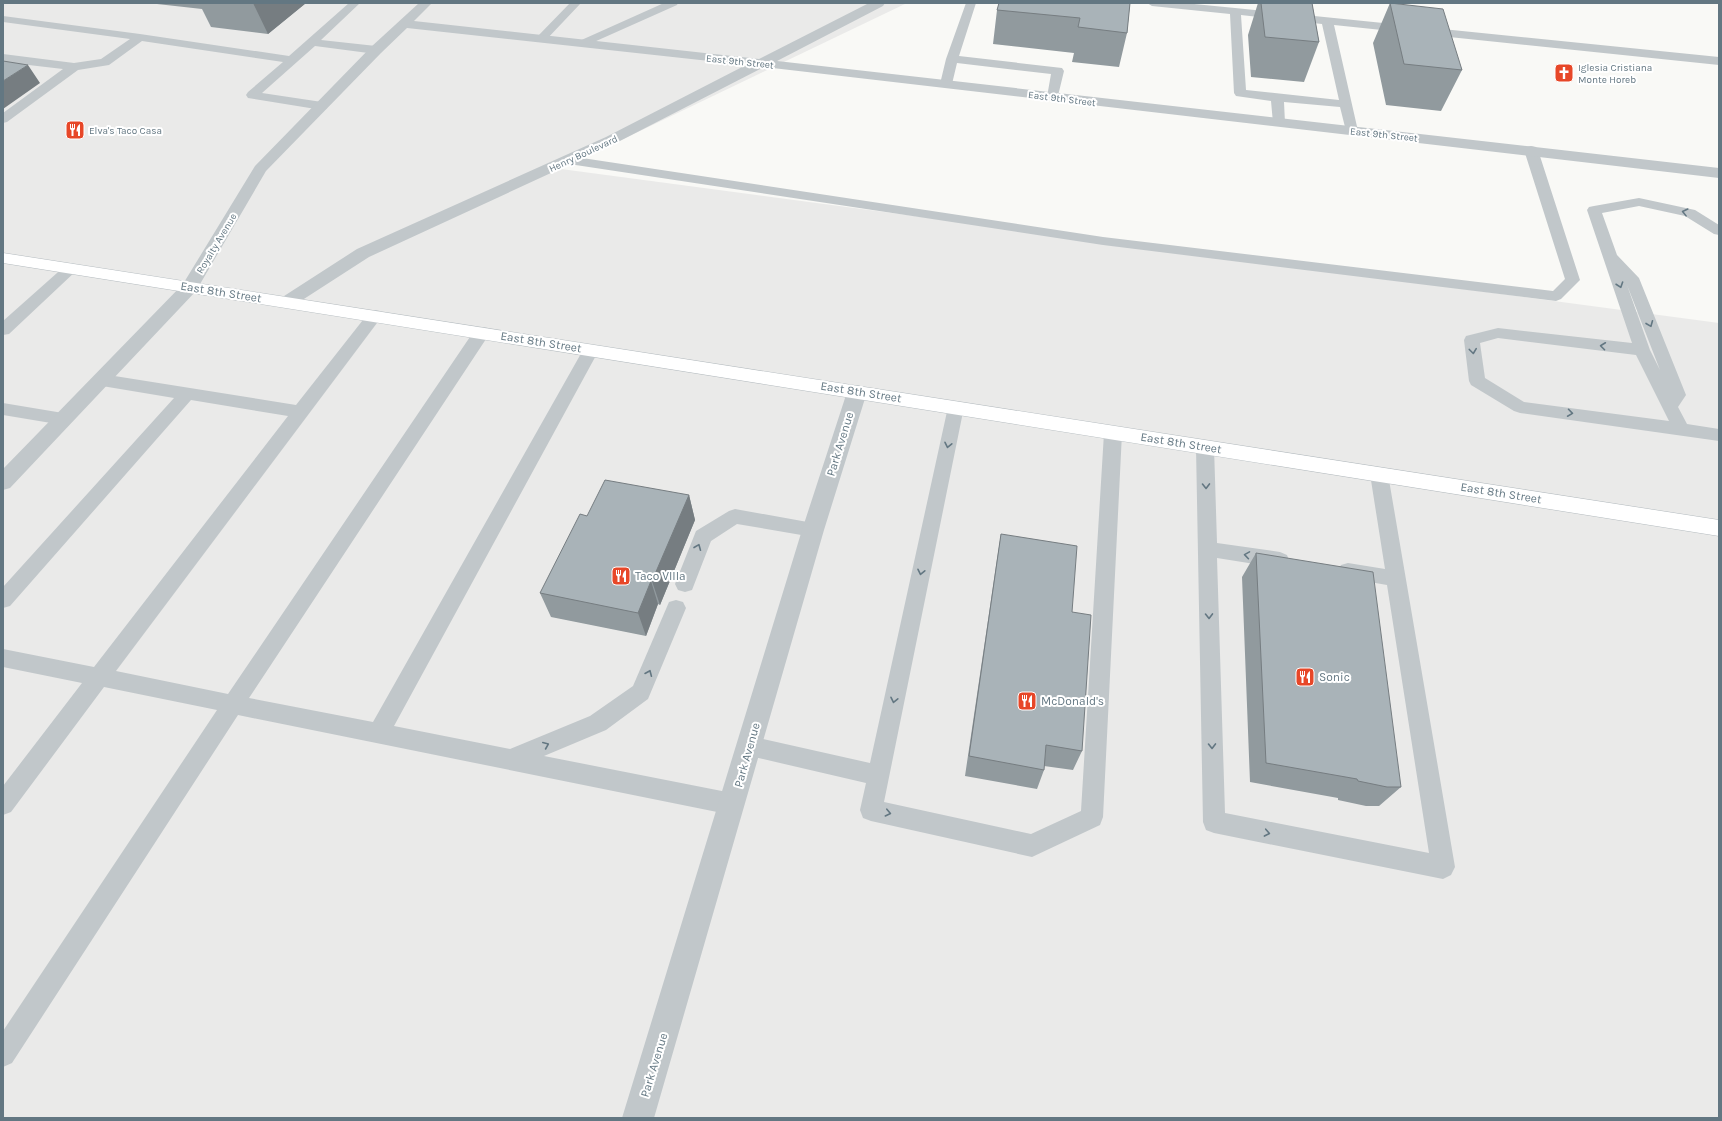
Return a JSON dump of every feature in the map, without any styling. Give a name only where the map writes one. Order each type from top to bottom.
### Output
[{"type":"main road","name":"East 8th Street","points":[[3,258],[482,332],[1719,528]]},
{"type":"street","name":"Royalty Avenue","points":[[3,482],[190,287],[260,169],[376,50],[426,3]]},
{"type":"street","name":"Henry Boulevard","points":[[287,302],[363,253],[611,140],[879,3]]},
{"type":"street","name":"East 9th Street","points":[[404,24],[1531,150],[1719,173]]},
{"type":"street","name":"Park Avenue","points":[[638,1118],[750,746],[813,530],[857,392]]},
{"type":"lane","points":[[322,106],[252,95],[355,3]]},
{"type":"lane","points":[[541,39],[576,3]]},
{"type":"lane","points":[[580,44],[673,3]]},
{"type":"lane","points":[[946,84],[952,59],[970,3]]},
{"type":"lane","points":[[1152,3],[1719,61]]},
{"type":"lane","points":[[1235,12],[1240,93],[1346,104]]},
{"type":"lane","points":[[3,19],[140,37],[292,60]]},
{"type":"lane","points":[[1327,21],[1352,131]]},
{"type":"lane","points":[[3,58],[74,67],[105,62],[140,37]]},
{"type":"lane","points":[[312,42],[376,50]]},
{"type":"lane","points":[[952,59],[1058,70],[1053,97]]},
{"type":"lane","points":[[3,119],[74,67]]},
{"type":"lane","points":[[1277,98],[1279,123]]},
{"type":"lane","points":[[569,160],[1103,241],[1556,296],[1573,280],[1531,150]]},
{"type":"lane","points":[[1681,429],[1642,350],[1594,210],[1639,202],[1690,213],[1719,230]]},
{"type":"lane","points":[[1610,256],[1632,278],[1678,395],[1670,406]]},
{"type":"lane","points":[[3,330],[70,268]]},
{"type":"lane","points":[[3,804],[300,412],[375,316]]},
{"type":"lane","points":[[3,1054],[233,704],[482,332]]},
{"type":"lane","points":[[1642,350],[1498,333],[1472,340],[1477,381],[1520,407],[1719,435]]},
{"type":"lane","points":[[379,733],[591,350]]},
{"type":"lane","points":[[102,380],[300,412]]},
{"type":"lane","points":[[3,600],[187,394]]},
{"type":"lane","points":[[956,407],[871,810],[1032,846],[1092,818],[1113,433]]},
{"type":"lane","points":[[3,409],[63,419]]},
{"type":"lane","points":[[1206,447],[1214,822],[1443,867],[1379,474]]},
{"type":"lane","points":[[685,584],[703,536],[735,516],[813,530]]},
{"type":"lane","points":[[1207,549],[1294,562]]},
{"type":"lane","points":[[1333,569],[1396,579]]},
{"type":"lane","points":[[510,760],[598,723],[641,692],[676,608]]},
{"type":"lane","points":[[3,658],[732,804]]},
{"type":"lane","points":[[750,746],[878,775]]},
{"type":"shaded area","points":[[3,3],[907,3],[561,169],[1719,323],[1719,1118],[3,1118]]},
{"type":"building","points":[[999,3],[1130,3],[1127,33],[1078,27],[1080,18],[997,10]]},
{"type":"building","points":[[1261,3],[1312,3],[1319,42],[1265,37]]},
{"type":"building","points":[[1390,3],[1443,9],[1462,70],[1404,64]]},
{"type":"building","points":[[3,61],[28,65],[3,81]]},
{"type":"building","name":"Taco VIlla","points":[[605,480],[689,495],[638,613],[540,593],[580,514],[587,516]]},
{"type":"building","name":"McDonald's","points":[[1001,534],[1077,546],[1072,612],[1091,615],[1082,751],[1046,745],[1044,770],[969,756]]},
{"type":"building","name":"Sonic","points":[[1256,553],[1373,572],[1401,787],[1387,787],[1358,781],[1357,779],[1266,763]]},
{"type":"place","name":"Iglesia Cristiana Monte Horeb","points":[[1564,73]]},
{"type":"place","name":"Elva's Taco Casa","points":[[75,130]]},
{"type":"place","name":"Taco VIlla","points":[[621,576]]},
{"type":"place","name":"Sonic","points":[[1305,677]]},
{"type":"place","name":"McDonald's","points":[[1027,701]]}]
